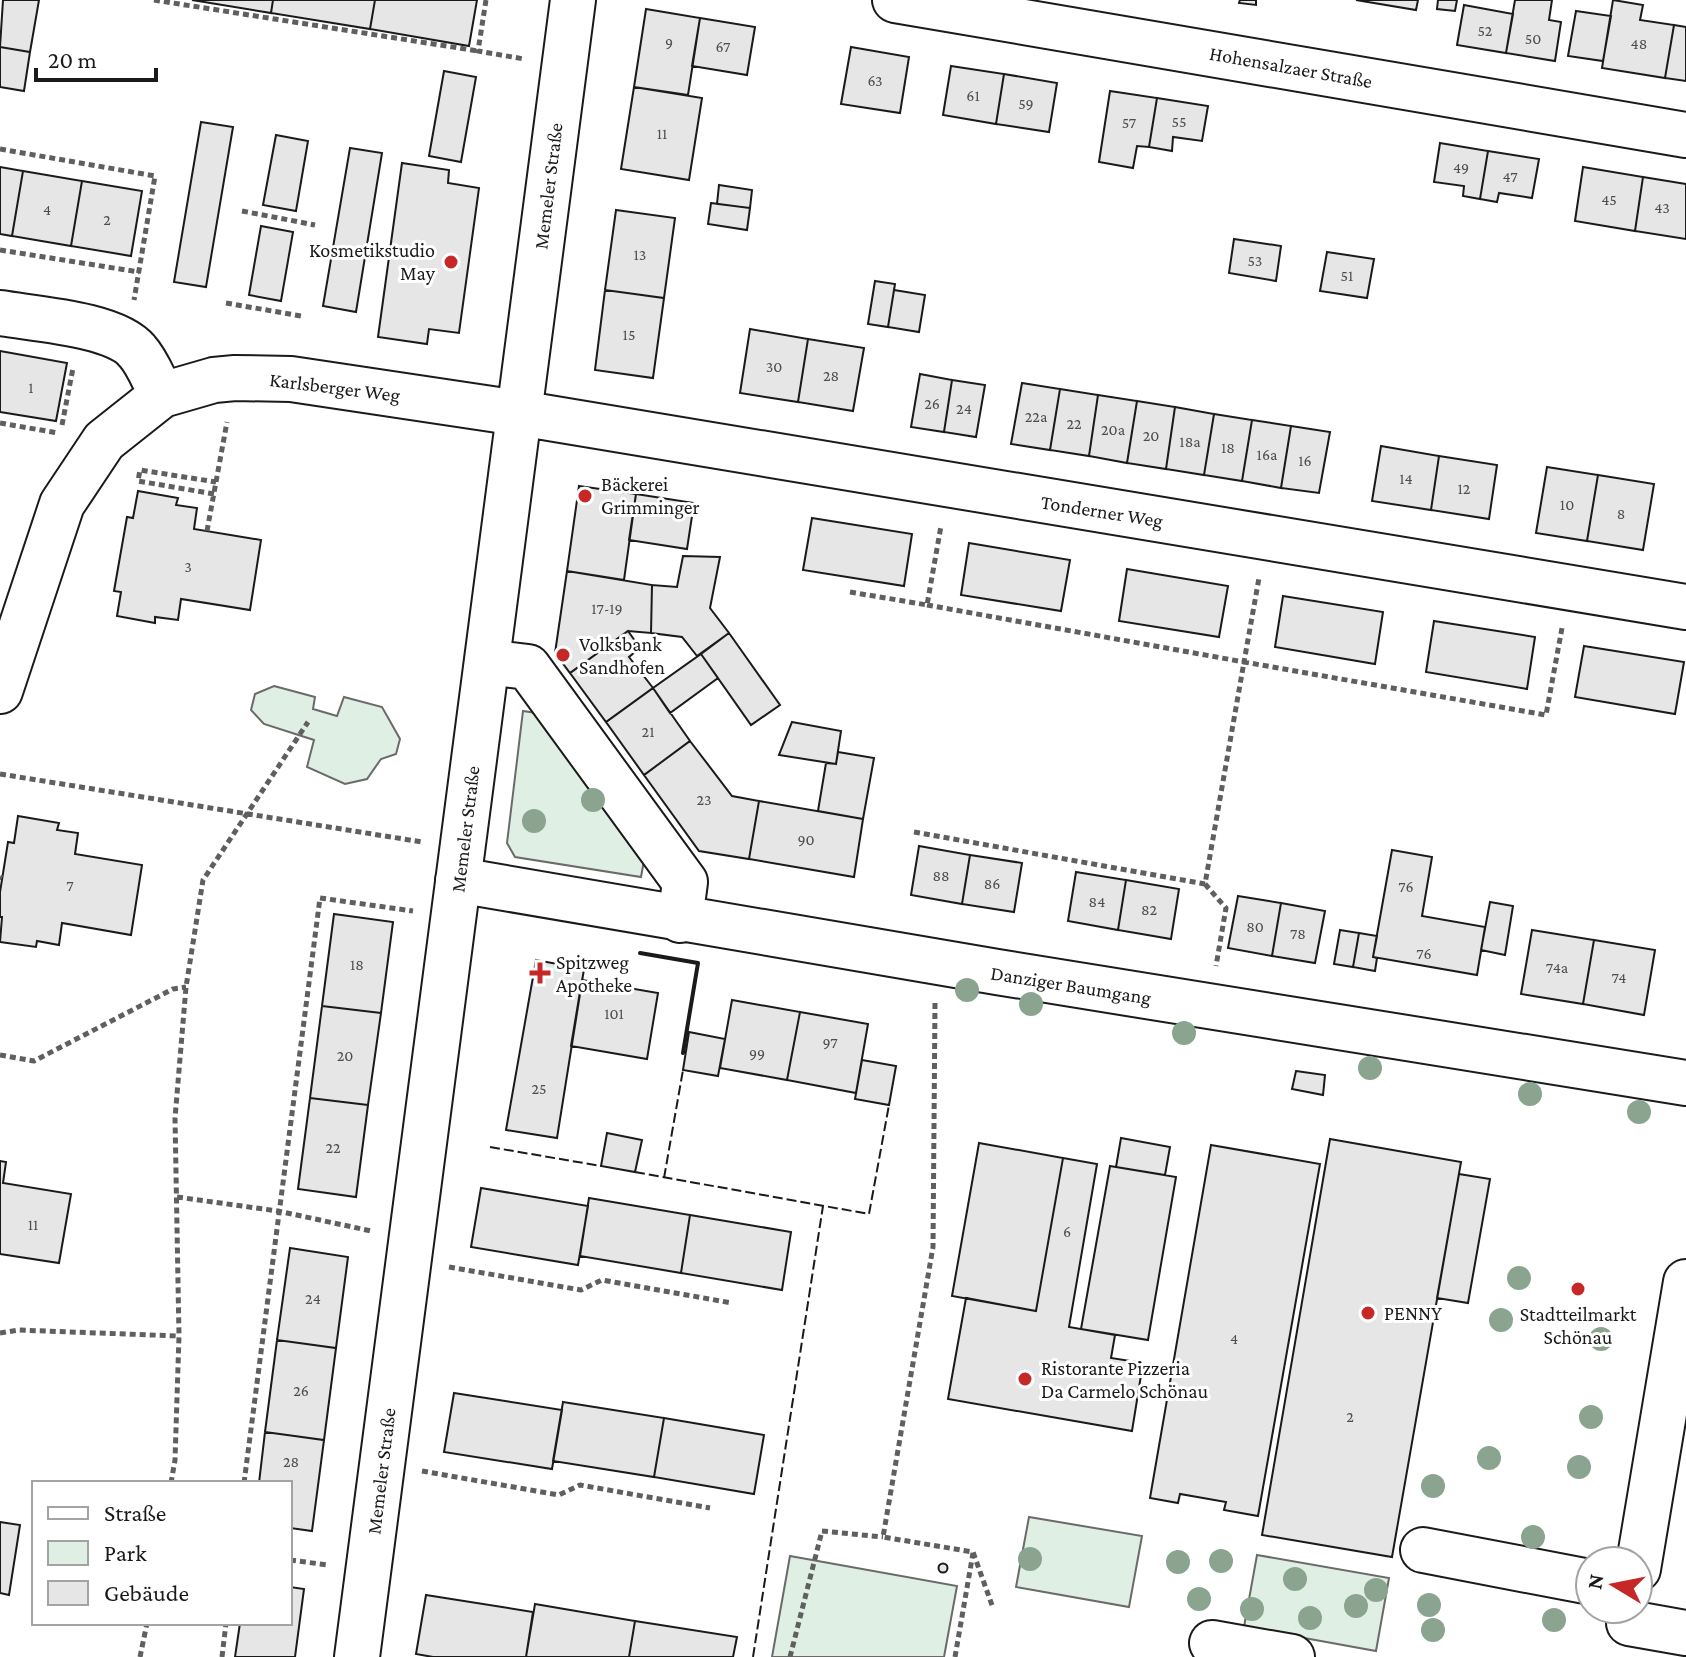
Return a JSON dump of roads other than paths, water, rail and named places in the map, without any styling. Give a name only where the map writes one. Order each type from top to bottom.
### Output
[{"type":"street","name":"Memeler Straße","points":[[357,1657],[573,0]]},
{"type":"street","name":"Hohensalzaer Straße","points":[[895,0],[1686,135]]},
{"type":"street","points":[[0,313],[105,331],[125,340],[138,351],[162,395]]},
{"type":"street","name":"Karlsberger Weg","points":[[0,691],[62,504],[104,441],[162,395],[214,380],[291,379],[519,413]]},
{"type":"street","name":"Tonderner Weg","points":[[519,413],[1686,607]]},
{"type":"street","points":[[487,662],[528,667],[685,882],[680,920]]},
{"type":"street","name":"Danziger Baumgang","points":[[458,881],[680,920],[1686,1083]]},
{"type":"street","points":[[1642,1545],[1686,1282]]},
{"type":"street","points":[[1423,1550],[1574,1579]]},
{"type":"street","points":[[1628,1630],[1686,1633]]},
{"type":"street","points":[[1212,1643],[1292,1657]]},
{"type":"place","name":"Kosmetikstudio May","points":[[451,262]]},
{"type":"place","name":"Bäckerei Grimminger","points":[[585,496]]},
{"type":"place","name":"Volksbank Sandhofen","points":[[563,655]]},
{"type":"place","name":"Spitzweg Apotheke","points":[[540,973]]},
{"type":"place","name":"Stadtteilmarkt Schönau","points":[[1578,1289]]},
{"type":"place","name":"PENNY","points":[[1368,1313]]},
{"type":"place","name":"Ristorante Pizzeria Da Carmelo Schönau","points":[[1025,1379]]}]
